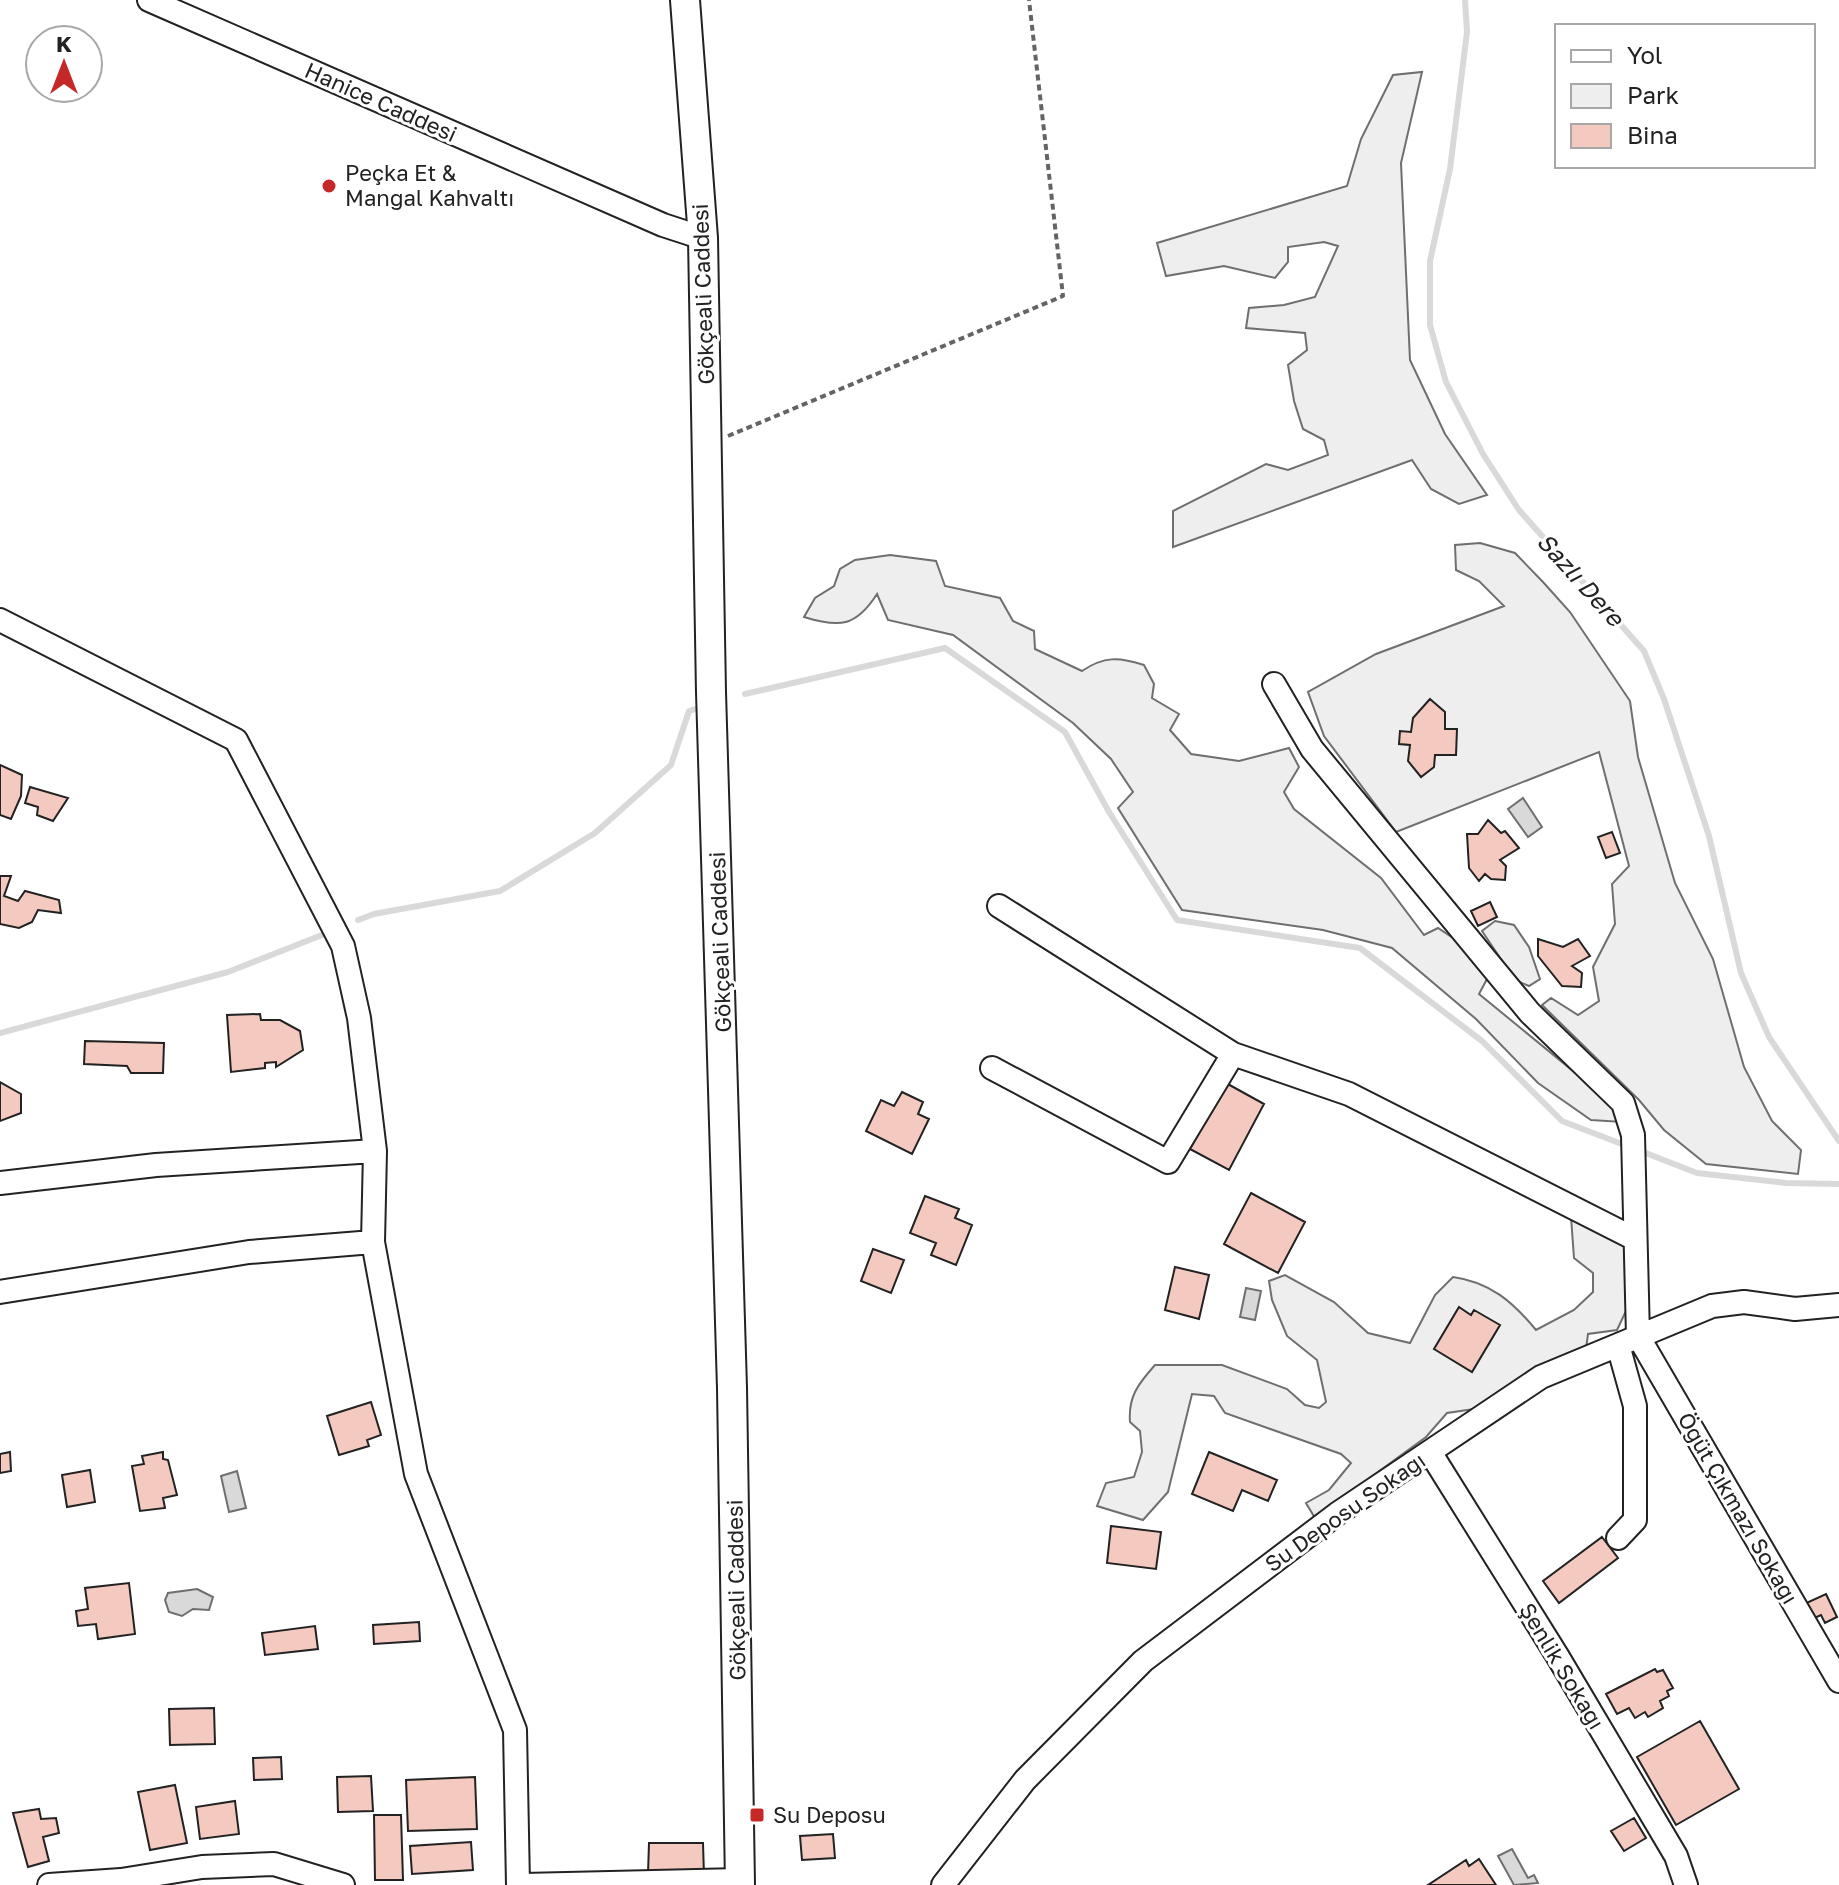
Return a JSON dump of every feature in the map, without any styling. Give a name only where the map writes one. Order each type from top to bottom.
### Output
[{"type":"main road","name":"Gökçeali Caddesi","points":[[685,0],[703,238],[711,692],[725,1091],[739,1788],[747,1883]]},
{"type":"street","name":"Hanice Caddesi","points":[[149,0],[663,225],[703,238]]},
{"type":"street","points":[[0,620],[236,740],[343,946],[359,1018],[375,1151],[373,1242],[416,1474],[515,1730],[521,1885],[747,1883]]},
{"type":"street","points":[[1274,684],[1312,749],[1511,990],[1623,1103],[1633,1135],[1635,1239],[1628,1340],[1635,1406],[1635,1520],[1618,1538]]},
{"type":"street","points":[[999,906],[1233,1054],[1349,1094],[1635,1239]]},
{"type":"street","points":[[992,1068],[1168,1162],[1233,1054]]},
{"type":"street","points":[[0,1183],[156,1165],[375,1151]]},
{"type":"street","points":[[0,1292],[249,1252],[373,1242]]},
{"type":"street","name":"Su Deposu Sokağı","points":[[943,1885],[1025,1780],[1143,1661],[1337,1514],[1541,1377],[1712,1306],[1744,1302],[1795,1309],[1839,1305]]},
{"type":"street","name":"Öğüt Çıkmazı Sokağı","points":[[1628,1340],[1839,1681]]},
{"type":"street","name":"Şenlik Sokağı","points":[[1430,1452],[1676,1856],[1686,1885]]},
{"type":"street","points":[[49,1885],[121,1880],[202,1867],[274,1864],[343,1885]]},
{"type":"path","points":[[708,445],[1063,296],[1029,0]]},
{"type":"green space","points":[[1422,72],[1401,163],[1410,360],[1445,434],[1487,495],[1459,504],[1431,489],[1412,460],[1173,547],[1173,511],[1266,464],[1288,470],[1328,455],[1324,440],[1303,429],[1294,401],[1288,365],[1307,350],[1305,333],[1246,328],[1249,308],[1284,305],[1315,297],[1338,246],[1324,242],[1288,247],[1288,262],[1275,278],[1224,266],[1166,276],[1157,243],[1347,186],[1361,139],[1393,75]]},
{"type":"green space","points":[[1480,543],[1515,553],[1543,582],[1570,612],[1630,701],[1638,757],[1675,883],[1713,959],[1744,1067],[1772,1121],[1801,1150],[1798,1174],[1706,1164],[1664,1130],[1639,1100],[1542,1005],[1551,998],[1578,1015],[1599,1001],[1593,967],[1615,924],[1612,884],[1629,866],[1599,752],[1396,832],[1324,736],[1308,692],[1376,654],[1504,606],[1479,581],[1456,570],[1455,545]]},
{"type":"green space","points":[[890,555],[936,561],[945,586],[1000,598],[1013,621],[1034,631],[1035,649],[1082,671],[1112,659],[1144,665],[1154,684],[1152,698],[1179,714],[1170,730],[1191,754],[1239,761],[1289,748],[1299,767],[1284,792],[1294,809],[1381,878],[1424,935],[1438,928],[1462,944],[1487,979],[1479,994],[1612,1103],[1622,1122],[1591,1120],[1538,1083],[1476,1019],[1392,948],[1323,930],[1182,910],[1118,808],[1133,792],[1111,759],[1073,723],[953,635],[888,620],[877,594],[862,613],[846,622],[827,623],[804,617],[815,598],[834,586],[840,569],[855,560]]},
{"type":"green space","points":[[1495,921],[1514,925],[1529,947],[1540,979],[1529,986],[1515,980],[1482,931]]},
{"type":"green space","points":[[1571,1217],[1614,1229],[1630,1253],[1626,1311],[1617,1330],[1588,1334],[1586,1349],[1481,1408],[1447,1413],[1426,1437],[1315,1518],[1306,1503],[1329,1490],[1351,1463],[1341,1454],[1225,1413],[1214,1396],[1192,1394],[1168,1492],[1143,1520],[1097,1506],[1106,1483],[1134,1477],[1142,1452],[1140,1431],[1130,1422],[1131,1405],[1139,1385],[1155,1365],[1222,1365],[1287,1389],[1305,1405],[1319,1408],[1326,1402],[1317,1360],[1287,1336],[1272,1300],[1269,1281],[1285,1275],[1334,1302],[1368,1333],[1410,1343],[1435,1295],[1453,1277],[1478,1283],[1500,1295],[1536,1330],[1574,1310],[1593,1292],[1593,1273],[1574,1258]]},
{"type":"shaded area","points":[[1523,798],[1542,827],[1528,837],[1508,809]]},
{"type":"shaded area","points":[[1246,1288],[1261,1291],[1255,1320],[1240,1317]]},
{"type":"shaded area","points":[[237,1471],[246,1508],[229,1512],[221,1476]]},
{"type":"shaded area","points":[[197,1589],[213,1597],[209,1610],[193,1609],[182,1616],[169,1612],[165,1600],[168,1593]]},
{"type":"shaded area","points":[[1512,1849],[1528,1878],[1534,1875],[1538,1883],[1514,1885],[1498,1856]]},
{"type":"building","points":[[1430,699],[1445,712],[1445,729],[1457,729],[1456,755],[1435,755],[1434,767],[1421,777],[1408,761],[1410,745],[1399,744],[1400,731],[1411,732],[1413,718]]},
{"type":"building","points":[[0,765],[22,775],[21,796],[11,819],[0,815]]},
{"type":"building","points":[[30,787],[68,798],[53,821],[37,815],[38,807],[25,803]]},
{"type":"building","points":[[1488,820],[1501,833],[1505,831],[1519,848],[1500,860],[1506,866],[1505,880],[1491,879],[1485,874],[1479,881],[1469,868],[1467,834],[1478,834]]},
{"type":"building","points":[[1612,832],[1620,853],[1606,858],[1598,837]]},
{"type":"building","points":[[0,876],[11,876],[4,896],[18,901],[25,891],[59,900],[61,913],[38,910],[32,922],[19,928],[0,924]]},
{"type":"building","points":[[1490,902],[1497,917],[1478,926],[1471,911]]},
{"type":"building","points":[[1538,939],[1563,947],[1578,939],[1590,956],[1572,966],[1582,973],[1581,987],[1562,986],[1538,956]]},
{"type":"building","points":[[260,1014],[261,1020],[280,1020],[300,1031],[303,1050],[276,1067],[276,1062],[265,1063],[265,1068],[231,1072],[227,1015]]},
{"type":"building","points":[[85,1041],[164,1043],[163,1073],[131,1073],[127,1066],[84,1064]]},
{"type":"building","points":[[0,1082],[21,1094],[21,1113],[0,1121]]},
{"type":"building","points":[[1226,1083],[1264,1104],[1229,1170],[1190,1149]]},
{"type":"building","points":[[902,1092],[923,1102],[918,1114],[929,1119],[912,1154],[866,1131],[881,1100],[894,1106]]},
{"type":"building","points":[[1251,1193],[1305,1222],[1278,1273],[1224,1244]]},
{"type":"building","points":[[925,1196],[959,1209],[955,1218],[972,1225],[956,1265],[931,1255],[936,1243],[910,1233]]},
{"type":"building","points":[[873,1249],[904,1260],[891,1293],[861,1281]]},
{"type":"building","points":[[1175,1267],[1209,1275],[1199,1319],[1165,1310]]},
{"type":"building","points":[[1459,1307],[1471,1315],[1474,1310],[1500,1325],[1472,1372],[1434,1349]]},
{"type":"building","points":[[371,1402],[381,1435],[367,1440],[369,1446],[339,1455],[327,1416]]},
{"type":"building","points":[[10,1452],[11,1471],[0,1473],[0,1454]]},
{"type":"building","points":[[163,1452],[177,1495],[163,1498],[165,1508],[140,1511],[132,1466],[144,1464],[142,1456]]},
{"type":"building","points":[[1209,1452],[1277,1480],[1268,1501],[1242,1490],[1233,1511],[1192,1494]]},
{"type":"building","points":[[90,1470],[95,1502],[67,1507],[62,1475]]},
{"type":"building","points":[[1111,1526],[1161,1532],[1156,1569],[1107,1563]]},
{"type":"building","points":[[1602,1537],[1618,1558],[1559,1603],[1543,1581]]},
{"type":"building","points":[[129,1583],[135,1634],[98,1639],[96,1624],[78,1626],[76,1611],[88,1609],[85,1588]]},
{"type":"building","points":[[1826,1594],[1837,1617],[1825,1623],[1821,1615],[1810,1620],[1802,1605]]},
{"type":"building","points":[[419,1622],[420,1641],[374,1644],[373,1625]]},
{"type":"building","points":[[315,1626],[318,1649],[265,1655],[262,1633]]},
{"type":"building","points":[[1655,1669],[1657,1672],[1663,1670],[1673,1688],[1667,1691],[1669,1696],[1660,1701],[1663,1708],[1648,1717],[1645,1712],[1635,1718],[1629,1708],[1617,1714],[1606,1694]]},
{"type":"building","points":[[214,1708],[215,1744],[170,1745],[169,1709]]},
{"type":"building","points":[[1700,1721],[1739,1789],[1676,1825],[1637,1757]]},
{"type":"building","points":[[281,1757],[282,1779],[254,1780],[253,1758]]},
{"type":"building","points":[[371,1776],[373,1811],[338,1812],[337,1777]]},
{"type":"building","points":[[475,1777],[477,1829],[408,1831],[406,1780]]},
{"type":"building","points":[[175,1785],[187,1843],[150,1850],[138,1792]]},
{"type":"building","points":[[235,1801],[239,1834],[200,1839],[196,1807]]},
{"type":"building","points":[[39,1809],[41,1819],[56,1818],[59,1833],[43,1837],[49,1861],[28,1867],[13,1813]]},
{"type":"building","points":[[374,1815],[401,1815],[403,1880],[375,1880]]},
{"type":"building","points":[[1634,1818],[1646,1838],[1624,1851],[1611,1831]]},
{"type":"building","points":[[833,1834],[835,1858],[802,1860],[800,1836]]},
{"type":"building","points":[[471,1842],[473,1870],[412,1874],[410,1846]]},
{"type":"building","points":[[649,1843],[703,1843],[704,1876],[648,1874]]},
{"type":"building","points":[[1479,1859],[1496,1885],[1428,1885],[1466,1860],[1469,1866]]},
{"type":"waterway","name":"Sazlı Dere","points":[[1465,0],[1467,32],[1450,169],[1430,261],[1430,325],[1446,382],[1483,454],[1519,510],[1644,651],[1664,699],[1709,836],[1741,973],[1769,1037],[1839,1141]]},
{"type":"waterway","points":[[745,694],[945,648],[1065,732],[1109,812],[1177,920],[1360,948],[1482,1041],[1562,1121],[1627,1146]]},
{"type":"waterway","points":[[358,920],[374,914],[500,891],[595,833],[671,765],[689,711],[705,706]]},
{"type":"waterway","points":[[0,1033],[228,972],[327,933]]},
{"type":"waterway","points":[[1638,1150],[1697,1173],[1786,1183],[1839,1184]]},
{"type":"place","name":"Peçka Et & Mangal Kahvaltı","points":[[329,186]]},
{"type":"place","name":"Su Deposu","points":[[757,1815]]}]
